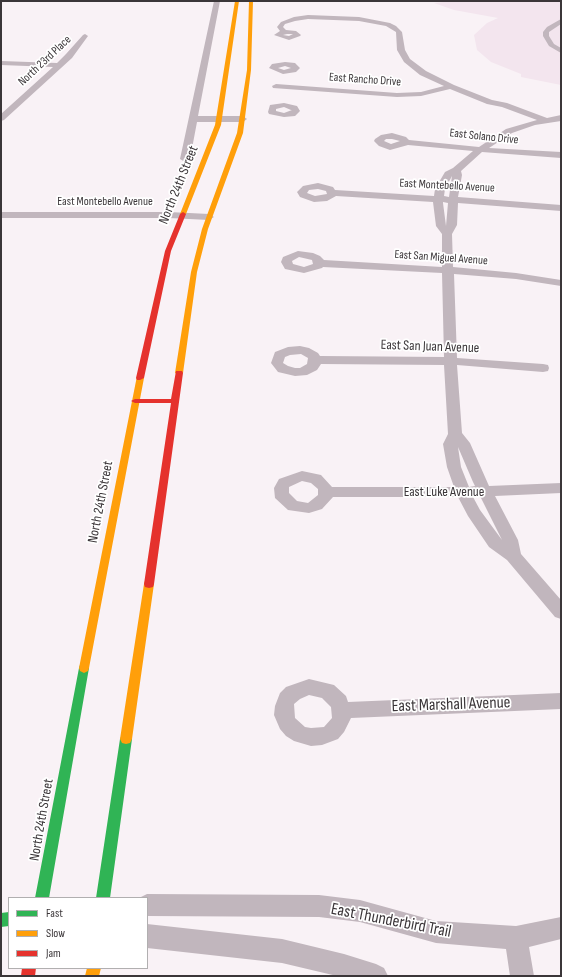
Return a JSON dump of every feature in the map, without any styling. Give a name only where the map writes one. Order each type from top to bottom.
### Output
[{"type":"main road","name":"North 24th Street","points":[[42,897],[84,667],[135,401],[168,251],[215,133],[219,119],[237,1]]},
{"type":"main road","points":[[104,897],[174,401],[195,265],[209,217],[240,133],[249,70],[251,1]]},
{"type":"main road","points":[[135,401],[174,401]]},
{"type":"street","name":"North 24th Street","points":[[185,160],[192,119],[217,1]]},
{"type":"street","points":[[284,32],[280,27],[288,21],[316,17],[372,20],[394,27],[399,32],[401,50],[407,60],[423,73],[451,87],[490,102],[504,105],[545,120]]},
{"type":"street","points":[[561,21],[551,26],[546,32],[549,44],[561,51]]},
{"type":"street","name":"North 23rd Place","points":[[1,118],[76,49],[85,36]]},
{"type":"street","points":[[1,63],[60,64]]},
{"type":"street","name":"East Rancho Drive","points":[[279,71],[276,75],[277,96],[421,94],[451,87]]},
{"type":"street","points":[[490,102],[497,107],[534,123]]},
{"type":"street","points":[[447,234],[441,226],[438,212],[438,199],[440,189],[448,174],[456,170],[481,149],[509,131],[545,120],[561,118]]},
{"type":"street","points":[[192,119],[242,120]]},
{"type":"street","name":"East Solano Drive","points":[[405,142],[516,153],[561,155]]},
{"type":"street","points":[[456,170],[457,175],[454,190],[452,225],[447,234],[452,412],[455,434],[463,443],[485,492],[510,540],[513,556]]},
{"type":"street","name":"East Montebello Avenue","points":[[332,194],[438,199],[561,208]]},
{"type":"street","name":"East Montebello Avenue","points":[[1,215],[209,217]]},
{"type":"street","name":"East San Miguel Avenue","points":[[319,263],[516,276],[561,283]]},
{"type":"street","name":"East San Juan Avenue","points":[[315,360],[451,361],[543,368]]},
{"type":"street","points":[[455,434],[450,444],[454,467],[463,492],[473,512],[495,543],[513,556],[561,612]]},
{"type":"street","name":"East Luke Avenue","points":[[326,492],[485,492],[561,488]]},
{"type":"street","name":"East Marshall Avenue","points":[[342,710],[561,701]]},
{"type":"street","name":"East Thunderbird Trail","points":[[148,905],[318,906],[360,911],[436,932],[516,938],[561,928]]},
{"type":"street","points":[[148,936],[282,951],[344,966],[376,976]]},
{"type":"street","points":[[516,938],[522,976]]},
{"type":"shaded area","points":[[453,1],[561,1],[561,85],[521,77],[521,74],[491,62],[477,50],[474,35],[487,23],[498,18],[454,10],[434,3]]},
{"type":"traffic: fast","points":[[42,897],[84,668]]},
{"type":"traffic: fast","points":[[103,897],[126,739]]},
{"type":"traffic: fast","points":[[1,920],[8,919]]},
{"type":"traffic: slow","points":[[183,214],[218,125],[237,1]]},
{"type":"traffic: slow","points":[[179,373],[194,272],[205,229],[240,133],[249,70],[251,1]]},
{"type":"traffic: slow","points":[[84,668],[140,378]]},
{"type":"traffic: slow","points":[[126,739],[149,584]]},
{"type":"traffic: slow","points":[[92,976],[94,969]]},
{"type":"traffic: jam","points":[[140,378],[168,251],[183,214]]},
{"type":"traffic: jam","points":[[149,584],[179,373]]},
{"type":"traffic: jam","points":[[135,401],[174,401]]},
{"type":"traffic: jam","points":[[28,976],[29,969]]}]
